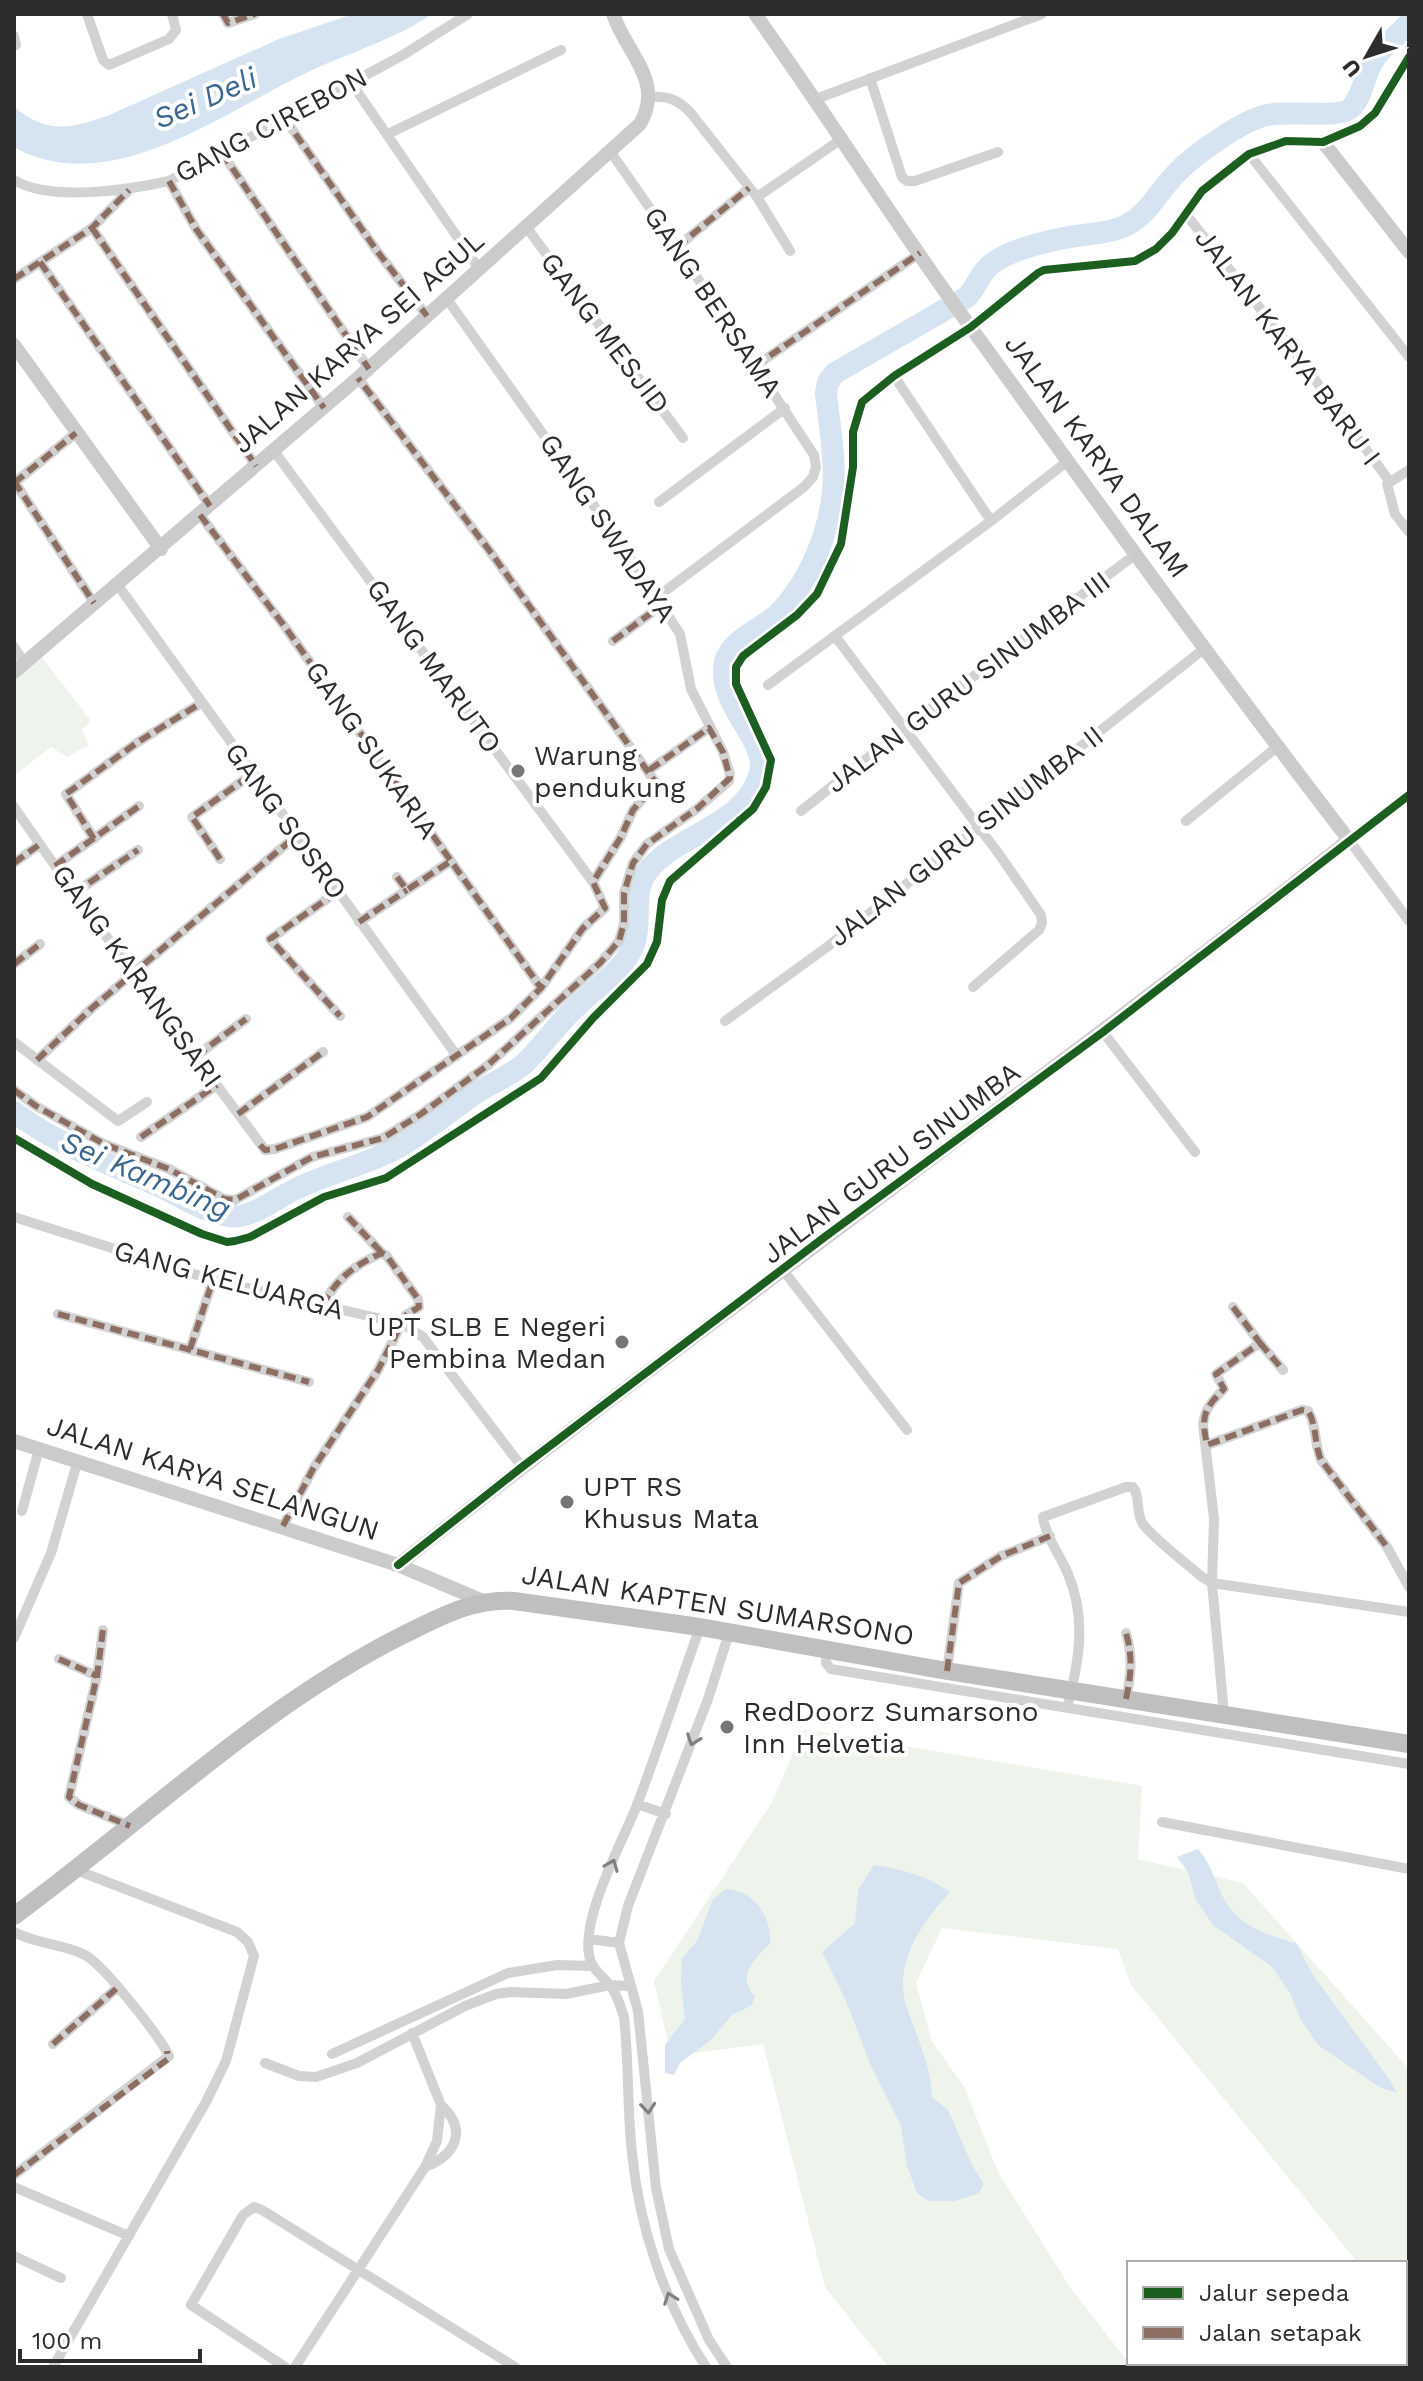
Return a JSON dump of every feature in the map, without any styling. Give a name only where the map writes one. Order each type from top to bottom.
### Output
[{"type":"highway","name":"JALAN KAPTEN SUMARSONO","points":[[14,1916],[271,1714],[369,1652],[439,1617],[483,1601],[514,1601],[827,1648],[943,1676],[1069,1699],[1126,1699],[1224,1714],[1334,1742],[1409,1744]]},
{"type":"street","points":[[87,14],[103,60],[109,65],[169,39],[176,30],[172,14]]},
{"type":"street","points":[[223,14],[228,23],[255,14]]},
{"type":"street","name":"GANG CIREBON","points":[[14,180],[51,192],[129,190],[169,181],[403,55],[468,14]]},
{"type":"street","points":[[613,14],[646,77],[650,97],[666,96],[680,102],[757,197],[790,251]]},
{"type":"street","name":"JALAN KARYA DALAM","points":[[755,14],[843,138],[967,323],[1277,747],[1409,921]]},
{"type":"street","points":[[816,99],[1042,14]]},
{"type":"street","points":[[388,134],[561,50]]},
{"type":"street","points":[[14,1138],[92,1184],[202,1234],[227,1242],[250,1237],[324,1197],[386,1178],[541,1078],[594,1017],[647,964],[657,942],[662,900],[670,881],[753,809],[766,787],[771,760],[736,684],[736,667],[743,656],[797,615],[817,594],[841,544],[853,467],[853,432],[862,402],[1044,270],[1135,261],[1156,249],[1172,233],[1202,191],[1249,154],[1286,141],[1323,142],[1360,126],[1371,118],[1409,57]]},
{"type":"street","points":[[870,78],[902,177],[907,181],[915,181],[998,152]]},
{"type":"street","points":[[350,81],[480,270]]},
{"type":"street","name":"JALAN KARYA SEI AGUL","points":[[19,667],[161,549],[527,228],[640,124],[650,97]]},
{"type":"street","points":[[285,119],[377,251],[427,316]]},
{"type":"street","points":[[757,197],[843,138]]},
{"type":"street","points":[[1323,142],[1409,252]]},
{"type":"street","name":"GANG BERSAMA","points":[[610,151],[785,408],[814,455],[816,467],[813,477],[804,487],[659,601]]},
{"type":"street","points":[[222,153],[363,374],[656,783],[633,810],[621,837],[593,882],[605,908],[583,928],[541,988],[511,1018],[457,1056]]},
{"type":"street","points":[[1249,154],[1409,357]]},
{"type":"street","points":[[169,181],[196,229],[324,408]]},
{"type":"street","points":[[677,247],[749,188]]},
{"type":"street","points":[[14,279],[92,228],[129,190]]},
{"type":"street","name":"JALAN KARYA BARU I","points":[[1185,213],[1296,354],[1390,482]]},
{"type":"street","points":[[92,228],[256,466]]},
{"type":"street","name":"GANG MESJID","points":[[527,228],[683,438]]},
{"type":"street","points":[[755,366],[920,253]]},
{"type":"street","name":"GANG SUKARIA","points":[[40,262],[285,627],[541,988]]},
{"type":"street","name":"GANG SWADAYA","points":[[14,1090],[36,1106],[104,1144],[169,1169],[224,1199],[235,1200],[312,1157],[383,1138],[488,1065],[600,963],[619,941],[624,923],[624,893],[633,863],[647,844],[698,808],[730,778],[723,752],[691,689],[680,634],[447,299]]},
{"type":"street","points":[[14,345],[161,549]]},
{"type":"street","points":[[894,376],[991,521]]},
{"type":"street","points":[[659,502],[785,408]]},
{"type":"street","points":[[76,433],[14,482],[94,603]]},
{"type":"street","name":"GANG MARUTO","points":[[274,451],[593,882]]},
{"type":"street","points":[[768,685],[1069,460]]},
{"type":"street","points":[[1409,470],[1387,484],[1392,505],[1409,532]]},
{"type":"street","name":"JALAN GURU SINUMBA III","points":[[801,811],[905,728],[1136,554]]},
{"type":"street","name":"GANG SOSRO","points":[[117,584],[457,1056]]},
{"type":"street","points":[[613,641],[659,601]]},
{"type":"street","points":[[835,636],[1039,911],[1042,923],[1036,933],[973,987]]},
{"type":"street","points":[[14,647],[19,667]]},
{"type":"street","name":"JALAN GURU SINUMBA II","points":[[725,1021],[827,947],[1205,648]]},
{"type":"street","points":[[94,839],[66,794],[138,742],[201,703]]},
{"type":"street","points":[[648,771],[709,728]]},
{"type":"street","points":[[1186,821],[1277,747]]},
{"type":"street","points":[[220,859],[192,817],[252,774]]},
{"type":"street","name":"JALAN GURU SINUMBA","points":[[398,1565],[522,1467],[1103,1032],[1409,795]]},
{"type":"street","points":[[55,866],[139,806]]},
{"type":"street","name":"GANG KARANGSARI","points":[[14,807],[265,1150],[355,1122],[457,1056]]},
{"type":"street","points":[[37,1060],[135,972],[296,836]]},
{"type":"street","points":[[14,863],[40,844]]},
{"type":"street","points":[[74,893],[138,850]]},
{"type":"street","points":[[359,922],[451,861]]},
{"type":"street","points":[[397,877],[407,890]]},
{"type":"street","points":[[337,892],[270,939],[340,1016]]},
{"type":"street","points":[[14,964],[40,944]]},
{"type":"street","points":[[196,1056],[246,1019]]},
{"type":"street","points":[[1103,1032],[1195,1152]]},
{"type":"street","points":[[14,1042],[118,1121],[147,1102]]},
{"type":"street","points":[[238,1114],[323,1052]]},
{"type":"street","points":[[141,1137],[217,1085]]},
{"type":"street","name":"GANG KELUARGA","points":[[14,1217],[213,1280],[403,1324],[423,1337],[522,1467]]},
{"type":"street","points":[[283,1526],[313,1469],[378,1370],[406,1315],[419,1307],[418,1299],[386,1255],[348,1217]]},
{"type":"street","points":[[322,1307],[332,1286],[360,1263],[382,1253]]},
{"type":"street","points":[[783,1270],[907,1430]]},
{"type":"street","points":[[190,1349],[213,1280]]},
{"type":"street","points":[[1233,1307],[1283,1370]]},
{"type":"street","points":[[58,1314],[309,1382]]},
{"type":"street","points":[[1224,1714],[1212,1583],[1214,1519],[1204,1413],[1224,1389],[1216,1374],[1260,1343]]},
{"type":"street","points":[[1207,1445],[1302,1410],[1308,1411],[1313,1418],[1316,1449],[1321,1460],[1387,1547],[1409,1587]]},
{"type":"street","name":"JALAN KARYA SELANGUN","points":[[14,1441],[398,1565],[483,1601]]},
{"type":"street","points":[[22,1511],[39,1449]]},
{"type":"street","points":[[14,1638],[51,1553],[78,1460]]},
{"type":"street","points":[[1409,1612],[1212,1583],[1143,1524],[1137,1511],[1137,1492],[1133,1487],[1044,1514],[1043,1520],[1067,1572],[1078,1606],[1081,1634],[1078,1666],[1069,1699],[1334,1742],[1409,1764]]},
{"type":"street","points":[[943,1676],[959,1583],[1001,1556],[1050,1536]]},
{"type":"street","points":[[700,1627],[637,1804],[592,1916],[589,1954],[592,1966],[618,1998],[624,2017],[636,2190],[646,2229],[676,2314],[706,2367]]},
{"type":"street","points":[[103,1630],[97,1676],[69,1797],[79,1805],[130,1826]]},
{"type":"street","points":[[727,2367],[709,2340],[669,2249],[656,2188],[638,2011],[619,1943],[628,1906],[666,1814],[729,1633]]},
{"type":"street","points":[[1126,1633],[1131,1651],[1131,1676],[1126,1699]]},
{"type":"street","points":[[59,1659],[97,1676]]},
{"type":"street","points":[[637,1804],[666,1814]]},
{"type":"street","points":[[1162,1822],[1409,1869]]},
{"type":"street","points":[[53,2367],[206,2102],[226,2061],[254,1956],[248,1942],[237,1932],[76,1870]]},
{"type":"street","points":[[14,1932],[93,1960],[141,2016],[169,2058],[14,2175]]},
{"type":"street","points":[[589,1939],[619,1943]]},
{"type":"street","points":[[332,2054],[508,1973],[557,1965],[592,1966]]},
{"type":"street","points":[[265,2063],[299,2076],[316,2077],[342,2070],[465,2006],[496,1994],[566,1994],[610,1985],[630,1986]]},
{"type":"street","points":[[53,2044],[117,1988]]},
{"type":"street","points":[[412,2033],[441,2105],[457,2127],[453,2147],[443,2160],[425,2167]]},
{"type":"street","points":[[295,2367],[425,2167],[437,2141],[441,2105]]},
{"type":"street","points":[[14,2187],[129,2236]]},
{"type":"street","points":[[285,2367],[191,2305],[243,2215],[251,2208],[258,2208],[515,2367]]},
{"type":"street","points":[[14,2256],[61,2278]]},
{"type":"shaded area","points":[[41,656],[91,721],[82,730],[89,745],[67,757],[51,747],[14,776],[14,680]]},
{"type":"shaded area","points":[[804,1729],[1142,1786],[1138,1859],[1243,1883],[1409,2069],[1409,2325],[1407,2261],[1356,2261],[1131,1985],[1118,1949],[942,1928],[916,1983],[932,2042],[964,2086],[998,2172],[1072,2290],[1127,2361],[1127,2365],[1132,2367],[888,2367],[825,2287],[763,2044],[671,2056],[654,1981],[771,1804]]},
{"type":"water","name":"Sei Deli","points":[[353,14],[432,14],[389,38],[310,71],[204,127],[127,157],[88,164],[51,161],[14,147],[14,107],[37,122],[48,125],[81,124],[107,116],[279,39]]},
{"type":"water","points":[[1198,1849],[1234,1913],[1252,1927],[1296,1943],[1313,1975],[1397,2093],[1379,2087],[1318,2045],[1272,1967],[1213,1925],[1196,1900],[1188,1872],[1177,1857]]},
{"type":"water","points":[[874,1865],[914,1874],[950,1892],[929,1917],[912,1945],[903,1975],[903,1991],[926,2063],[932,2097],[948,2110],[972,2165],[984,2184],[979,2193],[955,2201],[929,2201],[917,2193],[907,2166],[901,2126],[870,2064],[846,2001],[822,1952],[855,1923],[858,1890]]},
{"type":"water","points":[[726,1889],[745,1894],[753,1900],[768,1924],[770,1944],[753,1962],[747,1975],[755,1997],[751,2006],[732,2015],[711,2040],[680,2063],[674,2075],[665,2073],[665,2045],[685,2019],[682,1958],[697,1941],[713,1899]]},
{"type":"waterway","name":"Sei Kambing","points":[[14,1112],[66,1144],[200,1207],[218,1214],[237,1216],[246,1215],[310,1183],[395,1149],[476,1093],[519,1068],[569,1014],[619,968],[630,953],[637,933],[639,891],[647,872],[659,859],[726,817],[753,790],[760,772],[760,760],[757,747],[728,693],[724,678],[725,662],[734,646],[781,611],[801,585],[816,555],[831,507],[834,479],[826,393],[828,382],[835,373],[967,297],[988,267],[1009,254],[1052,240],[1110,231],[1127,225],[1147,209],[1191,160],[1241,126],[1273,114],[1346,111],[1359,97],[1376,57],[1409,23]]},
{"type":"marked path","points":[[223,14],[228,23],[255,14]]},
{"type":"marked path","points":[[285,119],[377,251],[427,316]]},
{"type":"marked path","points":[[222,153],[369,369]]},
{"type":"marked path","points":[[169,181],[196,229],[324,408]]},
{"type":"marked path","points":[[677,247],[749,188]]},
{"type":"marked path","points":[[14,279],[92,228],[129,190]]},
{"type":"marked path","points":[[92,228],[256,466]]},
{"type":"marked path","points":[[755,366],[920,253]]},
{"type":"marked path","points":[[40,262],[210,506]]},
{"type":"marked path","points":[[260,1145],[265,1150],[275,1149],[367,1117],[511,1018],[541,988],[583,928],[605,908],[593,882],[621,837],[633,810],[656,783],[489,550],[358,378]]},
{"type":"marked path","points":[[14,483],[76,433]]},
{"type":"marked path","points":[[14,481],[94,603]]},
{"type":"marked path","points":[[200,515],[285,627],[541,988]]},
{"type":"marked path","points":[[613,641],[662,605]]},
{"type":"marked path","points":[[94,839],[66,794],[138,742],[201,703]]},
{"type":"marked path","points":[[14,1090],[36,1106],[104,1144],[169,1169],[224,1199],[235,1200],[312,1157],[383,1138],[488,1065],[600,963],[619,941],[624,923],[624,893],[633,863],[647,844],[698,808],[730,778],[723,752],[709,728],[648,771]]},
{"type":"marked path","points":[[220,859],[192,817],[252,774]]},
{"type":"marked path","points":[[55,866],[139,806]]},
{"type":"marked path","points":[[37,1060],[92,1008],[296,836]]},
{"type":"marked path","points":[[14,863],[40,844]]},
{"type":"marked path","points":[[74,893],[138,850]]},
{"type":"marked path","points":[[397,877],[407,890],[451,861]]},
{"type":"marked path","points":[[359,922],[407,890]]},
{"type":"marked path","points":[[337,892],[270,939],[340,1016]]},
{"type":"marked path","points":[[14,964],[40,944]]},
{"type":"marked path","points":[[196,1056],[246,1019]]},
{"type":"marked path","points":[[238,1114],[323,1052]]},
{"type":"marked path","points":[[141,1137],[217,1085]]},
{"type":"marked path","points":[[348,1217],[382,1253]]},
{"type":"marked path","points":[[283,1526],[313,1469],[378,1370],[406,1315],[419,1307],[418,1299],[382,1253],[346,1274],[322,1307]]},
{"type":"marked path","points":[[190,1349],[213,1280]]},
{"type":"marked path","points":[[1233,1307],[1260,1343],[1216,1374],[1224,1389],[1205,1414],[1207,1445],[1302,1410],[1308,1411],[1321,1460],[1387,1547]]},
{"type":"marked path","points":[[58,1314],[309,1382]]},
{"type":"marked path","points":[[1260,1343],[1283,1370]]},
{"type":"marked path","points":[[947,1671],[959,1583],[1001,1556],[1050,1536]]},
{"type":"marked path","points":[[103,1630],[97,1676],[69,1797],[79,1805],[130,1826]]},
{"type":"marked path","points":[[1126,1633],[1130,1666],[1126,1699]]},
{"type":"marked path","points":[[59,1659],[97,1676]]},
{"type":"marked path","points":[[53,2044],[117,1988]]},
{"type":"marked path","points":[[14,2175],[168,2059],[167,2051]]},
{"type":"cycle path","points":[[14,1138],[92,1184],[202,1234],[227,1242],[250,1237],[324,1197],[386,1178],[541,1078],[594,1017],[647,964],[657,942],[662,900],[670,881],[753,809],[766,787],[771,760],[736,684],[736,667],[743,656],[797,615],[817,594],[841,544],[853,467],[853,432],[862,402],[894,376],[971,327],[1038,273],[1135,261],[1156,249],[1172,233],[1202,191],[1249,154],[1286,141],[1323,142],[1360,126],[1375,113],[1409,57]]},
{"type":"cycle path","points":[[398,1565],[826,1236],[1103,1032],[1409,795]]},
{"type":"place","name":"Warung pendukung","points":[[518,771]]},
{"type":"place","name":"UPT SLB E Negeri Pembina Medan","points":[[622,1342]]},
{"type":"place","name":"UPT RS Khusus Mata","points":[[567,1502]]},
{"type":"place","name":"RedDoorz Sumarsono Inn Helvetia","points":[[727,1727]]}]
